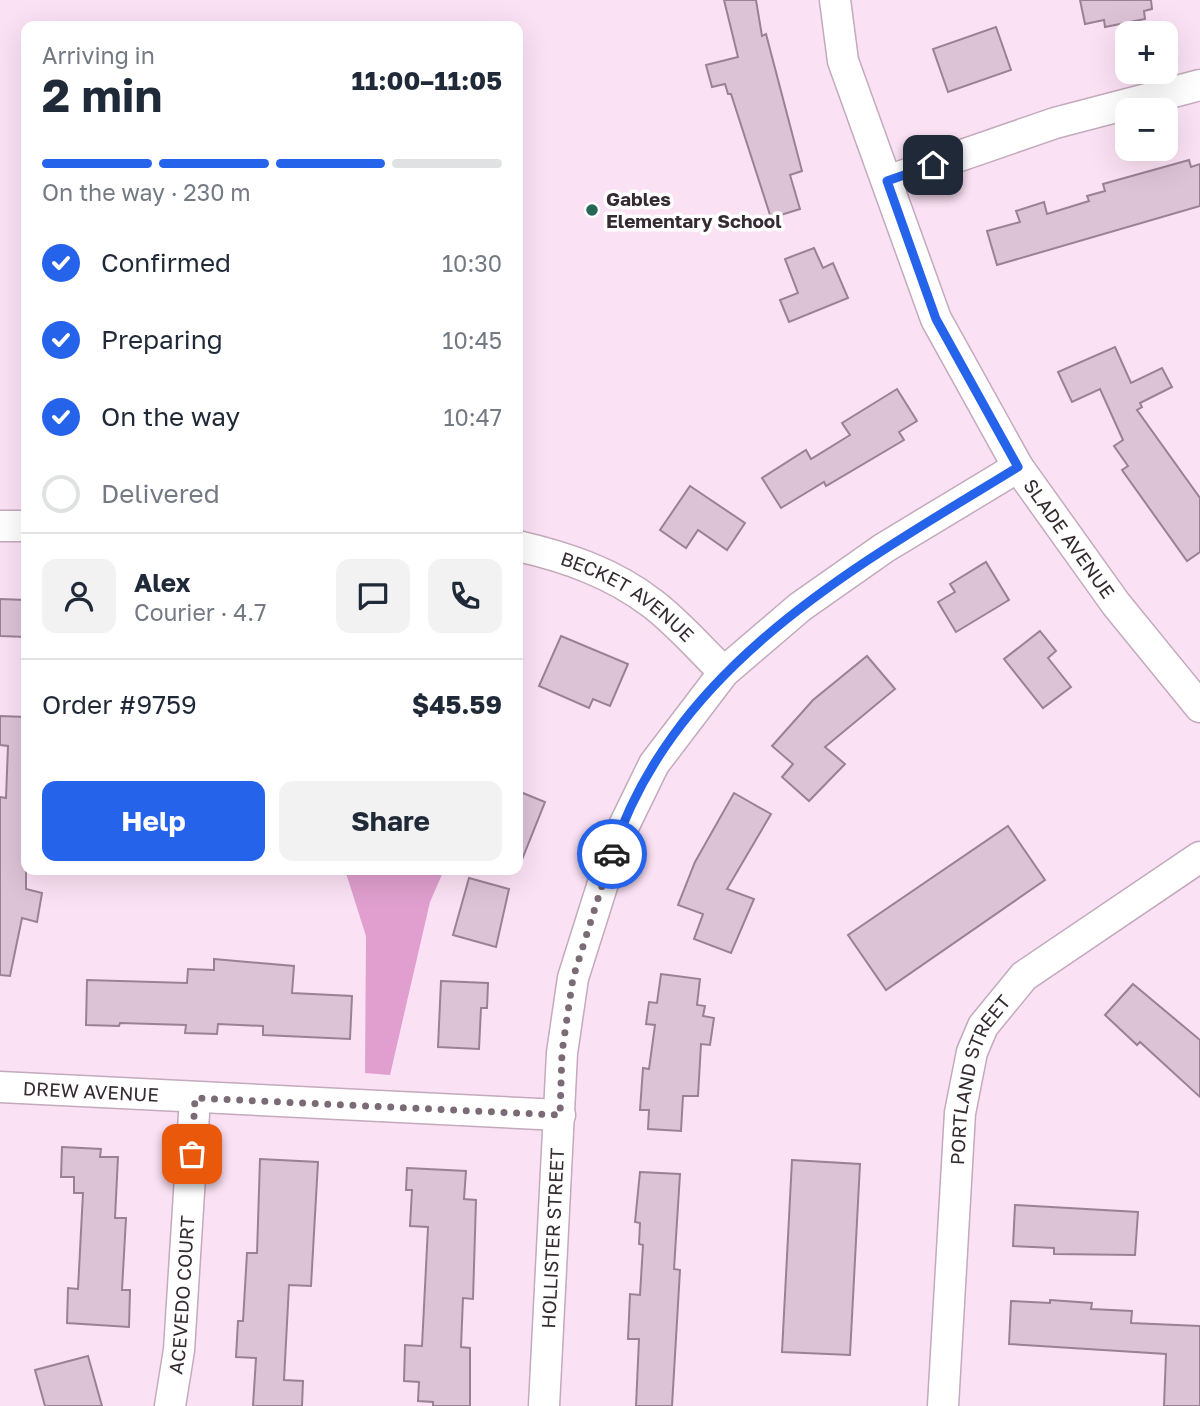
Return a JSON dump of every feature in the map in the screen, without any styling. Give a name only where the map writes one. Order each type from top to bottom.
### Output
[{"type":"street","name":"SLADE AVENUE","points":[[835,0],[843,61],[936,319],[1018,467],[1116,604],[1200,707]]},
{"type":"street","points":[[887,181],[1055,123],[1200,85]]},
{"type":"street","name":"HOLLISTER STREET","points":[[544,1406],[562,1052],[573,978],[616,842],[654,764],[724,672],[800,607],[884,548],[1018,467]]},
{"type":"street","points":[[0,526],[21,526]]},
{"type":"street","name":"BECKET AVENUE","points":[[523,548],[552,554],[602,572],[653,604],[724,672]]},
{"type":"street","name":"PORTLAND STREET","points":[[943,1406],[960,1112],[972,1052],[983,1026],[1024,976],[1200,857]]},
{"type":"street","name":"DREW AVENUE","points":[[0,1087],[560,1115]]},
{"type":"street","name":"ACEVEDO COURT","points":[[170,1406],[180,1350],[195,1098]]},
{"type":"shaded area","points":[[347,875],[442,875],[430,902],[390,1075],[365,1073],[366,936]]},
{"type":"building","points":[[724,0],[756,0],[762,36],[766,34],[802,171],[790,175],[800,209],[771,218],[731,94],[728,94],[725,84],[712,87],[706,65],[738,57]]},
{"type":"building","points":[[1080,0],[1151,0],[1152,9],[1144,11],[1145,19],[1115,21],[1115,25],[1105,27],[1104,20],[1085,24]]},
{"type":"building","points":[[996,27],[1011,70],[948,92],[933,49]]},
{"type":"building","points":[[1189,160],[1191,167],[1200,164],[1200,206],[997,265],[987,231],[1020,222],[1016,211],[1044,202],[1047,214],[1089,201],[1087,196],[1105,191],[1103,184]]},
{"type":"building","points":[[814,248],[823,268],[833,263],[848,298],[789,322],[780,300],[798,293],[785,259]]},
{"type":"building","points":[[1115,347],[1131,383],[1162,368],[1172,387],[1140,403],[1142,407],[1137,410],[1200,498],[1200,552],[1187,561],[1122,470],[1128,466],[1114,446],[1123,440],[1100,389],[1072,402],[1058,372]]},
{"type":"building","points":[[897,389],[917,421],[899,432],[904,440],[826,486],[824,482],[781,508],[762,478],[806,450],[811,459],[850,435],[842,423]]},
{"type":"building","points":[[690,486],[745,523],[727,550],[698,530],[686,548],[660,530]]},
{"type":"building","points":[[986,562],[1009,600],[956,632],[938,602],[955,592],[950,584]]},
{"type":"building","points":[[0,599],[21,600],[21,637],[0,636]]},
{"type":"building","points":[[1040,631],[1056,651],[1048,658],[1071,687],[1043,708],[1004,659]]},
{"type":"building","points":[[561,636],[628,664],[610,706],[593,699],[589,708],[539,686]]},
{"type":"building","points":[[867,656],[895,689],[825,747],[845,764],[809,801],[782,777],[793,764],[772,746],[813,700]]},
{"type":"building","points":[[0,716],[21,717],[21,875],[26,875],[26,889],[42,893],[37,922],[22,918],[10,976],[0,975],[0,797],[6,798],[8,746],[0,745]]},
{"type":"building","points":[[523,793],[545,802],[523,857]]},
{"type":"building","points":[[734,793],[771,814],[727,889],[754,899],[731,953],[694,939],[703,914],[678,905],[695,862]]},
{"type":"building","points":[[1008,826],[1045,880],[886,990],[848,935]]},
{"type":"building","points":[[469,878],[509,889],[496,947],[453,935]]},
{"type":"building","points":[[214,959],[294,966],[292,993],[352,996],[350,1039],[263,1035],[263,1026],[218,1024],[217,1034],[185,1033],[186,1025],[86,1025],[87,980],[187,983],[188,969],[214,970]]},
{"type":"building","points":[[661,974],[700,979],[697,1005],[705,1006],[703,1016],[714,1018],[710,1045],[701,1044],[698,1096],[683,1096],[681,1131],[648,1129],[649,1110],[640,1110],[643,1068],[649,1069],[655,1025],[646,1024],[649,1002],[657,1003]]},
{"type":"building","points":[[441,981],[488,983],[487,1008],[481,1008],[479,1049],[438,1047]]},
{"type":"building","points":[[1133,984],[1200,1040],[1200,1097],[1140,1042],[1137,1045],[1105,1015]]},
{"type":"building","points":[[62,1147],[101,1149],[100,1157],[118,1157],[115,1218],[126,1218],[122,1290],[130,1290],[129,1327],[67,1323],[68,1288],[78,1289],[83,1193],[74,1193],[74,1177],[61,1177]]},
{"type":"building","points":[[260,1159],[318,1162],[311,1286],[289,1285],[284,1380],[303,1381],[302,1406],[253,1406],[256,1358],[236,1357],[238,1321],[243,1321],[247,1253],[257,1253]]},
{"type":"building","points":[[792,1160],[860,1164],[850,1355],[782,1352]]},
{"type":"building","points":[[407,1168],[466,1171],[464,1199],[476,1200],[473,1299],[463,1298],[461,1347],[470,1348],[470,1406],[433,1406],[433,1402],[418,1401],[419,1382],[404,1381],[405,1345],[422,1346],[428,1227],[410,1226],[412,1190],[406,1190]]},
{"type":"building","points":[[640,1172],[680,1174],[674,1269],[680,1270],[672,1406],[636,1406],[639,1339],[628,1339],[630,1294],[640,1295],[643,1245],[639,1244],[640,1223],[635,1222]]},
{"type":"building","points":[[1015,1205],[1138,1212],[1135,1255],[1054,1254],[1054,1248],[1013,1246]]},
{"type":"building","points":[[1050,1300],[1092,1303],[1091,1309],[1132,1311],[1131,1323],[1200,1326],[1200,1406],[1164,1406],[1166,1354],[1009,1344],[1011,1301],[1050,1303]]},
{"type":"building","points":[[88,1356],[102,1406],[45,1406],[35,1370]]},
{"type":"way so far","points":[[192,1154],[195,1098],[560,1115],[562,1052],[573,978],[612,854]]},
{"type":"place","name":"Gables Elementary School","points":[[592,210]]},
{"type":"route","points":[[612,854],[654,764],[724,672],[800,607],[884,548],[1018,467],[936,319],[887,181],[933,165]]}]
